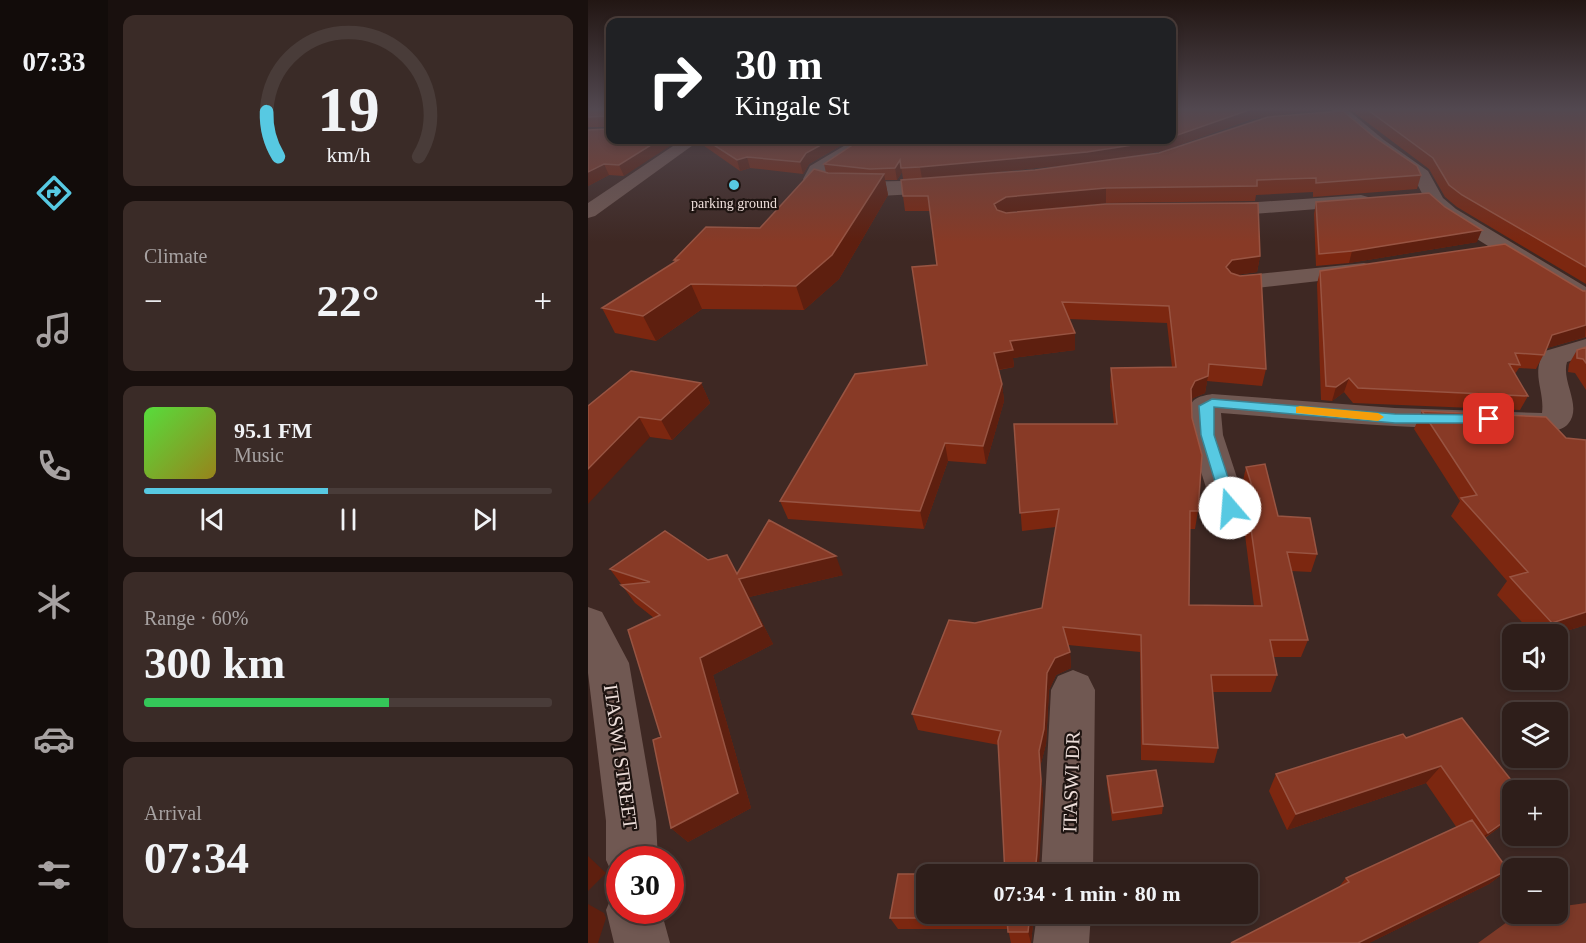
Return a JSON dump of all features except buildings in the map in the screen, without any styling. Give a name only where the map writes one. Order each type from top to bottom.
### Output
[{"type":"street","points":[[588,212],[672,154]]},
{"type":"street","points":[[842,154],[816,170],[812,178],[832,186],[887,188],[966,184]]},
{"type":"street","points":[[1392,154],[1422,175],[1422,197],[1586,297]]},
{"type":"street","points":[[1196,210],[1272,209],[1383,200]]},
{"type":"street","points":[[1474,252],[1501,247]]},
{"type":"street","points":[[1238,283],[1309,278],[1387,267]]},
{"type":"street","points":[[1230,508],[1207,435],[1206,406],[1212,403],[1395,418],[1489,419],[1546,423],[1556,419],[1559,410],[1550,377],[1555,357],[1586,347]]},
{"type":"street","name":"ITASWI STREET","points":[[588,624],[608,663],[631,821],[632,846]]},
{"type":"street","name":"ITASWI DR","points":[[1068,864],[1073,690]]},
{"type":"street","points":[[637,924],[642,943]]},
{"type":"street","points":[[1062,943],[1063,924]]},
{"type":"shaded area","points":[[1586,903],[1586,943],[1478,943],[1504,924],[1568,924],[1568,905]]},
{"type":"slow traffic","points":[[1300,410],[1378,417]]},
{"type":"place","name":"parking ground","points":[[734,185]]},
{"type":"route","points":[[1230,508],[1207,435],[1206,406],[1212,403],[1219,401],[1395,418],[1489,419]]}]
